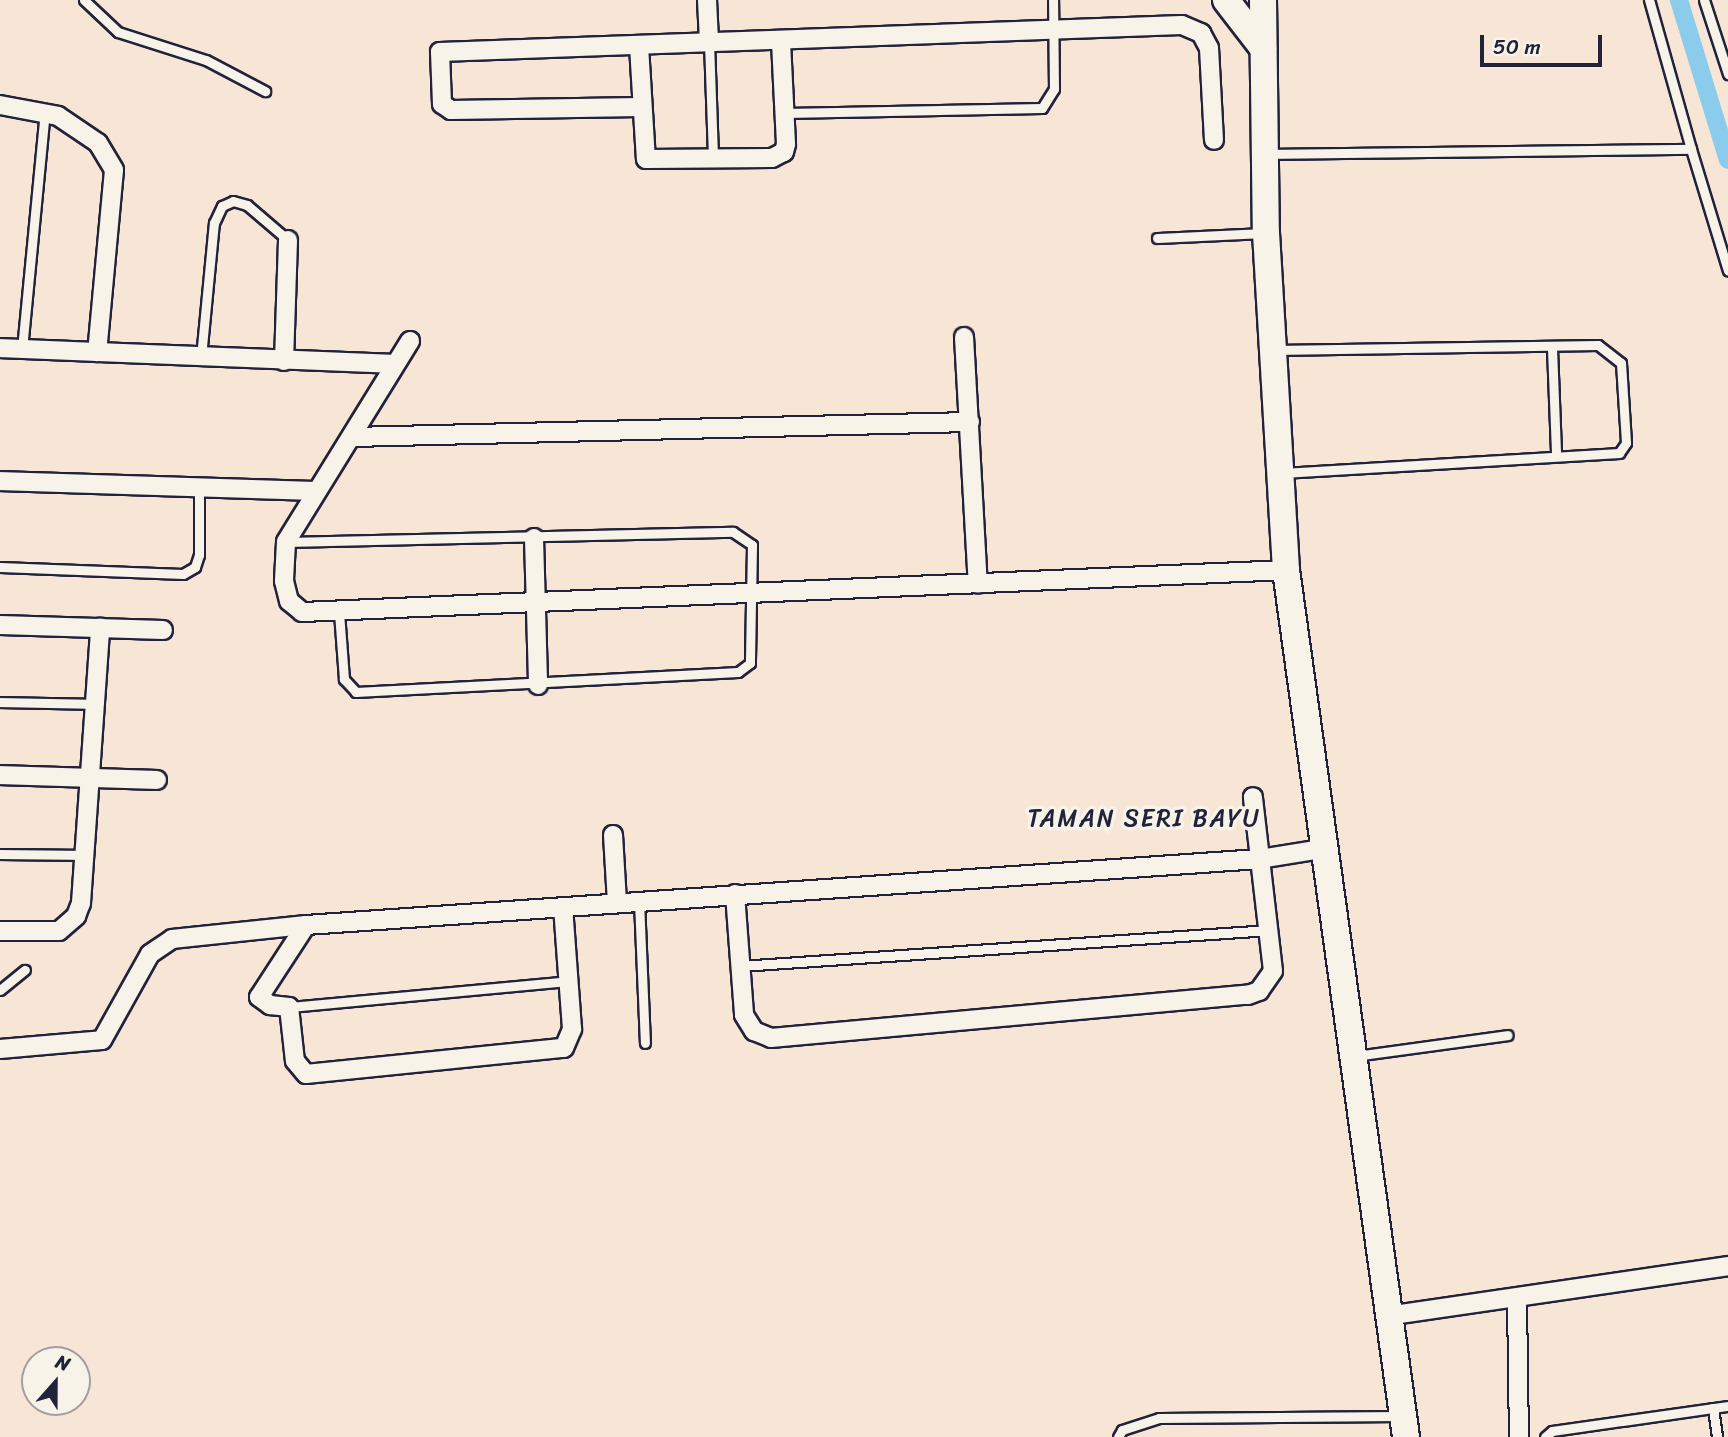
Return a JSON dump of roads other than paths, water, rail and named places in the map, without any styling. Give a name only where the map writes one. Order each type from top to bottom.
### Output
[{"type":"street","points":[[707,0],[709,41]]},
{"type":"street","points":[[1226,0],[1264,49]]},
{"type":"street","points":[[1263,0],[1266,233],[1278,473],[1286,570],[1321,849],[1393,1315],[1405,1427]]},
{"type":"street","points":[[640,107],[451,110],[442,104],[440,52],[1182,25],[1201,33],[1209,48],[1214,139]]},
{"type":"street","points":[[639,46],[640,107],[646,159],[713,159],[779,156],[786,144],[781,41]]},
{"type":"street","points":[[0,105],[45,112],[98,143],[114,170],[97,352]]},
{"type":"street","points":[[284,361],[288,240]]},
{"type":"street","points":[[964,337],[978,584]]},
{"type":"street","points":[[410,341],[352,437],[314,491],[286,542],[284,581],[295,608],[339,613],[1286,570]]},
{"type":"street","points":[[0,348],[394,364]]},
{"type":"street","points":[[352,437],[970,422]]},
{"type":"street","points":[[0,481],[314,491]]},
{"type":"street","points":[[534,538],[538,685]]},
{"type":"street","points":[[0,625],[163,630]]},
{"type":"street","points":[[0,931],[45,933],[68,925],[81,903],[92,778],[100,628]]},
{"type":"street","points":[[0,775],[157,780]]},
{"type":"street","points":[[735,894],[744,1015],[754,1031],[797,1038],[1248,995],[1259,991],[1273,971],[1253,797]]},
{"type":"street","points":[[613,835],[617,902]]},
{"type":"street","points":[[0,1049],[60,1040],[89,1044],[105,1037],[150,954],[162,943],[306,925],[1260,859],[1321,849]]},
{"type":"street","points":[[306,925],[260,992],[266,1004],[289,1007],[295,1061],[306,1073],[556,1052],[572,1029],[563,907]]},
{"type":"street","points":[[1393,1315],[1728,1266]]},
{"type":"street","points":[[1517,1298],[1519,1437]]},
{"type":"lane","points":[[84,0],[118,32],[194,55],[265,91]]},
{"type":"lane","points":[[785,113],[1042,108],[1052,97],[1052,0]]},
{"type":"lane","points":[[1649,0],[1728,271]]},
{"type":"lane","points":[[1704,0],[1728,74]]},
{"type":"lane","points":[[709,41],[713,159]]},
{"type":"lane","points":[[22,349],[45,112]]},
{"type":"lane","points":[[1266,154],[1691,149]]},
{"type":"lane","points":[[201,357],[215,223],[222,206],[233,201],[247,205],[288,240]]},
{"type":"lane","points":[[1157,239],[1266,233]]},
{"type":"lane","points":[[1272,349],[1552,348],[1598,345],[1613,352],[1622,363],[1626,443],[1619,453],[1556,454],[1278,473]]},
{"type":"lane","points":[[1552,348],[1556,454]]},
{"type":"lane","points":[[0,567],[183,574],[195,567],[199,555],[199,486]]},
{"type":"lane","points":[[286,542],[733,532],[752,545],[750,663],[738,672],[538,685],[356,692],[344,679],[339,613]]},
{"type":"lane","points":[[0,702],[96,704]]},
{"type":"lane","points":[[0,854],[86,855]]},
{"type":"lane","points":[[639,901],[645,1043]]},
{"type":"lane","points":[[739,966],[1269,930]]},
{"type":"lane","points":[[0,990],[24,970]]},
{"type":"lane","points":[[289,1007],[569,981]]},
{"type":"lane","points":[[1353,1057],[1508,1035]]},
{"type":"lane","points":[[1545,1437],[1552,1431],[1728,1406]]},
{"type":"lane","points":[[1713,1408],[1717,1437]]},
{"type":"lane","points":[[1118,1437],[1122,1430],[1160,1419],[1405,1427]]},
{"type":"waterway","points":[[1679,0],[1728,160]]},
{"type":"district","name":"TAMAN SERI BAYU","points":[[1144,819]]}]
